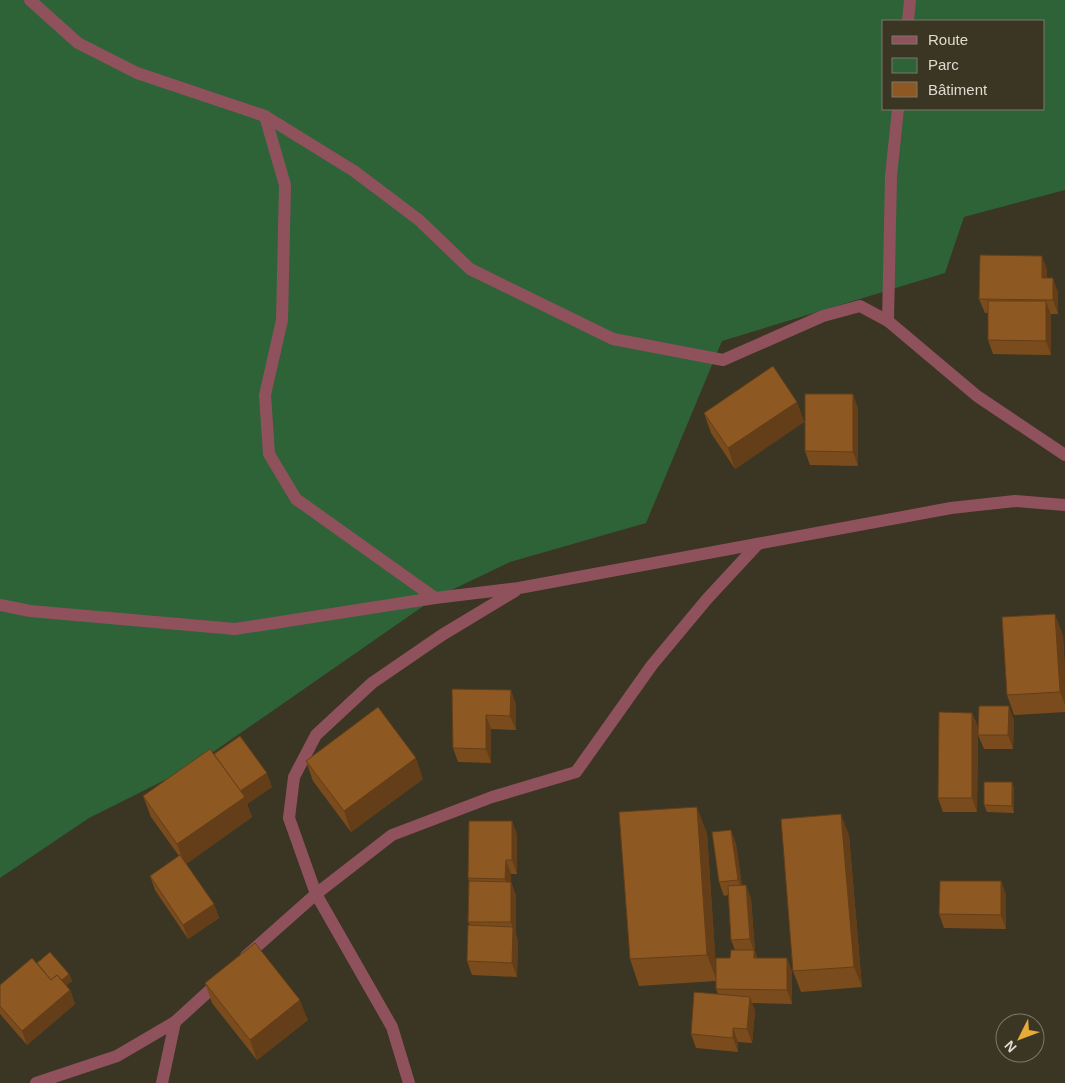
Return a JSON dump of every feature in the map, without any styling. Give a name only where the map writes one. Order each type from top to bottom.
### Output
[{"type":"street","points":[[30,0],[78,44],[138,73],[265,116],[354,171],[419,220],[470,269],[613,339],[722,360],[822,316],[860,306],[888,321],[977,396],[1065,455]]},
{"type":"street","points":[[908,20],[910,0]]},
{"type":"street","points":[[888,321],[891,176],[898,110]]},
{"type":"street","points":[[265,116],[285,185],[282,320],[265,395],[268,454],[296,499],[435,598]]},
{"type":"street","points":[[0,605],[30,610],[236,629],[435,598],[519,588],[951,508],[1015,501],[1065,505]]},
{"type":"street","points":[[36,1083],[117,1056],[176,1022],[316,894],[392,835],[492,797],[576,772],[652,665],[707,599],[758,544]]},
{"type":"street","points":[[409,1083],[392,1027],[316,894],[289,818],[294,777],[316,735],[372,683],[442,635],[519,588]]},
{"type":"street","points":[[162,1083],[176,1022]]},
{"type":"green space","points":[[0,0],[1065,0],[1065,190],[964,217],[945,273],[722,341],[646,523],[510,562],[435,598],[193,766],[89,818],[0,878]]},
{"type":"building","points":[[980,255],[1042,256],[1042,278],[1053,278],[1053,300],[979,299]]},
{"type":"building","points":[[988,301],[1046,301],[1046,341],[988,340]]},
{"type":"building","points":[[773,366],[797,402],[728,448],[704,413]]},
{"type":"building","points":[[805,394],[853,394],[853,452],[805,451]]},
{"type":"building","points":[[1055,614],[1060,692],[1007,695],[1002,617]]},
{"type":"building","points":[[452,689],[511,690],[510,716],[486,715],[486,749],[453,748]]},
{"type":"building","points":[[979,706],[1009,706],[1008,735],[978,735]]},
{"type":"building","points":[[378,707],[416,758],[344,811],[306,761]]},
{"type":"building","points":[[939,712],[972,713],[972,798],[938,798]]},
{"type":"building","points":[[240,736],[267,773],[240,791],[214,754]]},
{"type":"building","points":[[210,749],[245,797],[177,844],[143,796]]},
{"type":"building","points":[[984,782],[1012,782],[1012,806],[984,805]]},
{"type":"building","points":[[697,807],[707,955],[630,959],[619,812]]},
{"type":"building","points":[[841,814],[854,967],[793,971],[781,819]]},
{"type":"building","points":[[469,821],[512,821],[512,860],[506,860],[505,879],[468,878]]},
{"type":"building","points":[[731,830],[738,880],[719,882],[712,832]]},
{"type":"building","points":[[180,855],[214,904],[183,925],[150,876]]},
{"type":"building","points":[[469,881],[511,882],[511,922],[468,922]]},
{"type":"building","points":[[940,881],[1001,881],[1001,915],[939,914]]},
{"type":"building","points":[[746,885],[750,939],[731,940],[728,886]]},
{"type":"building","points":[[468,925],[513,927],[512,963],[467,961]]},
{"type":"building","points":[[255,943],[300,1000],[250,1040],[205,983]]},
{"type":"building","points":[[731,950],[754,950],[754,958],[787,958],[787,990],[716,989],[716,958],[730,958]]},
{"type":"building","points":[[50,952],[69,974],[62,980],[57,975],[51,980],[37,963]]},
{"type":"building","points":[[32,958],[51,980],[57,975],[70,990],[22,1031],[0,1006],[0,985]]},
{"type":"building","points":[[694,992],[750,997],[747,1029],[733,1028],[733,1038],[691,1034]]}]
